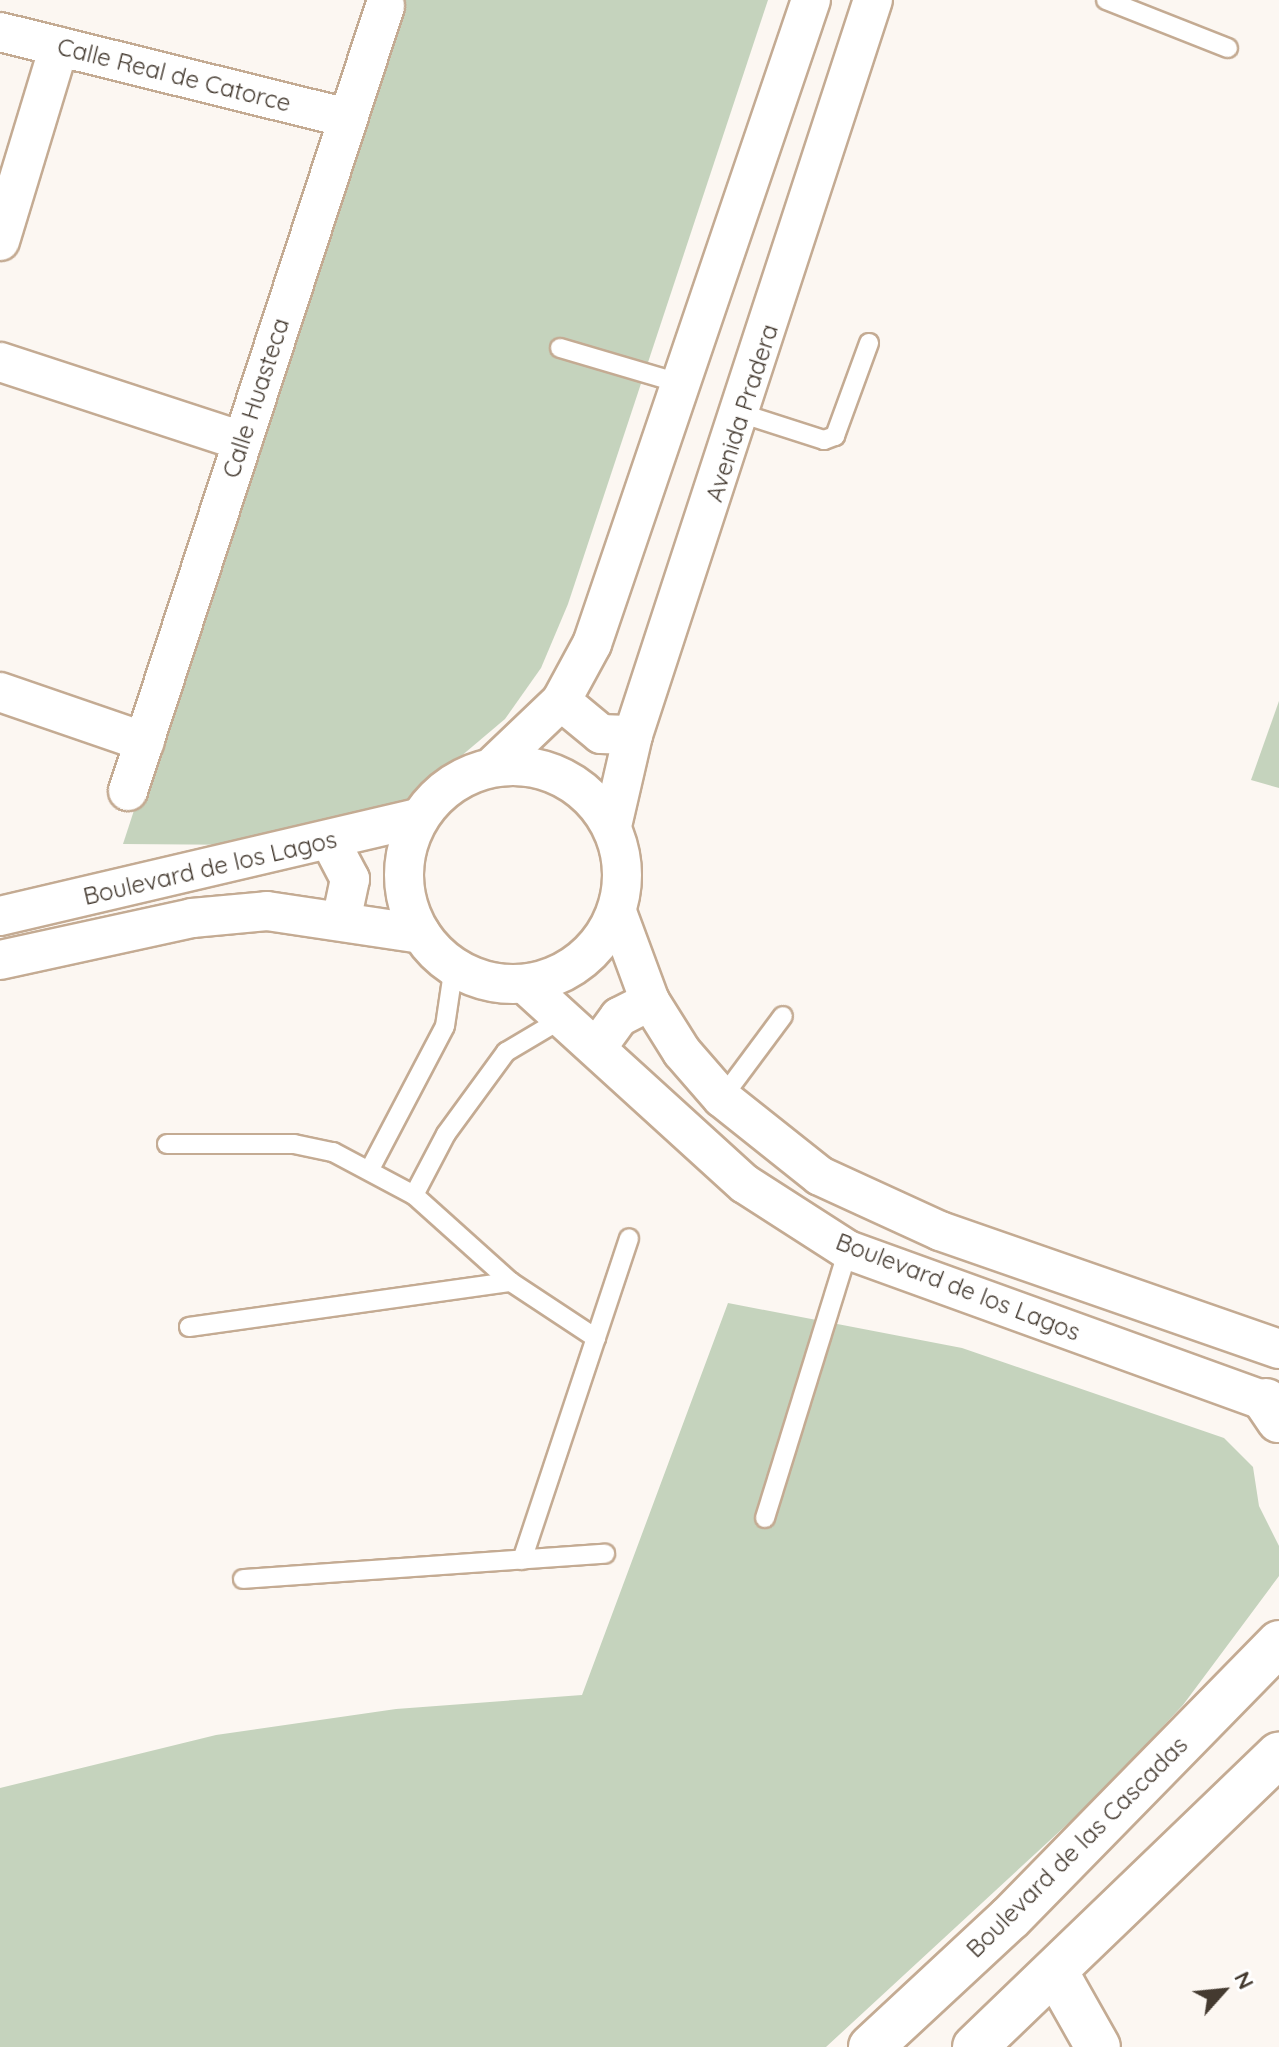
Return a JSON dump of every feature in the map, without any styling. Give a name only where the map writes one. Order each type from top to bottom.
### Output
[{"type":"main road","name":"Boulevard de las Cascadas","points":[[871,2047],[1010,1918],[1279,1643]]},
{"type":"main road","points":[[975,2047],[1279,1754]]},
{"type":"main road","points":[[1044,1981],[1066,2047]]},
{"type":"main road","points":[[1044,1981],[1098,2047]]},
{"type":"street","points":[[492,767],[528,766],[562,776],[612,826],[623,869],[617,912],[582,962],[526,985],[495,984],[454,966],[421,934],[403,876],[419,818],[451,785],[492,767],[561,701],[592,644],[737,231],[811,0]]},
{"type":"street","name":"Avenida Pradera","points":[[612,826],[633,735],[743,414],[873,0]]},
{"type":"street","name":"Calle Huasteca","points":[[128,791],[385,6]]},
{"type":"street","name":"Calle Real de Catorce","points":[[0,32],[348,118]]},
{"type":"street","points":[[0,241],[59,47]]},
{"type":"street","points":[[737,231],[793,251]]},
{"type":"street","points":[[0,362],[242,441]]},
{"type":"street","points":[[0,692],[145,742]]},
{"type":"street","points":[[561,701],[601,734],[633,735]]},
{"type":"street","name":"Boulevard de los Lagos","points":[[0,916],[419,818]]},
{"type":"street","points":[[330,841],[350,879],[342,918]]},
{"type":"street","name":"Boulevard de los Lagos","points":[[0,960],[192,918],[267,911],[342,918],[421,934]]},
{"type":"street","name":"Boulevard de los Lagos","points":[[617,912],[650,1001],[722,1098],[820,1176],[940,1231],[1279,1349]]},
{"type":"street","name":"Boulevard de los Lagos","points":[[526,985],[598,1046],[745,1184],[848,1250],[1275,1409]]},
{"type":"street","points":[[598,1046],[619,1017],[650,1001]]},
{"type":"lane","points":[[1106,0],[1228,48]]},
{"type":"lane","points":[[743,414],[824,440],[835,436],[869,343]]},
{"type":"lane","points":[[560,348],[682,384]]},
{"type":"lane","points":[[370,1169],[445,1026],[454,966]]},
{"type":"lane","points":[[722,1098],[783,1016]]},
{"type":"lane","points":[[414,1195],[446,1134],[506,1052],[565,1017]]},
{"type":"lane","points":[[167,1144],[314,1145],[370,1169],[414,1195],[511,1282],[596,1338]]},
{"type":"lane","points":[[522,1560],[629,1238]]},
{"type":"lane","points":[[765,1518],[848,1250]]},
{"type":"lane","points":[[189,1327],[511,1282]]},
{"type":"lane","points":[[243,1579],[605,1554]]},
{"type":"green space","points":[[399,0],[768,0],[568,604],[541,668],[505,719],[408,801],[349,826],[267,845],[123,844]]},
{"type":"green space","points":[[1279,701],[1279,788],[1251,780]]},
{"type":"green space","points":[[728,1303],[962,1348],[1224,1438],[1253,1467],[1259,1506],[1279,1546],[1279,1576],[1183,1705],[1100,1794],[826,2047],[0,2047],[0,1788],[216,1735],[396,1709],[582,1695]]}]
